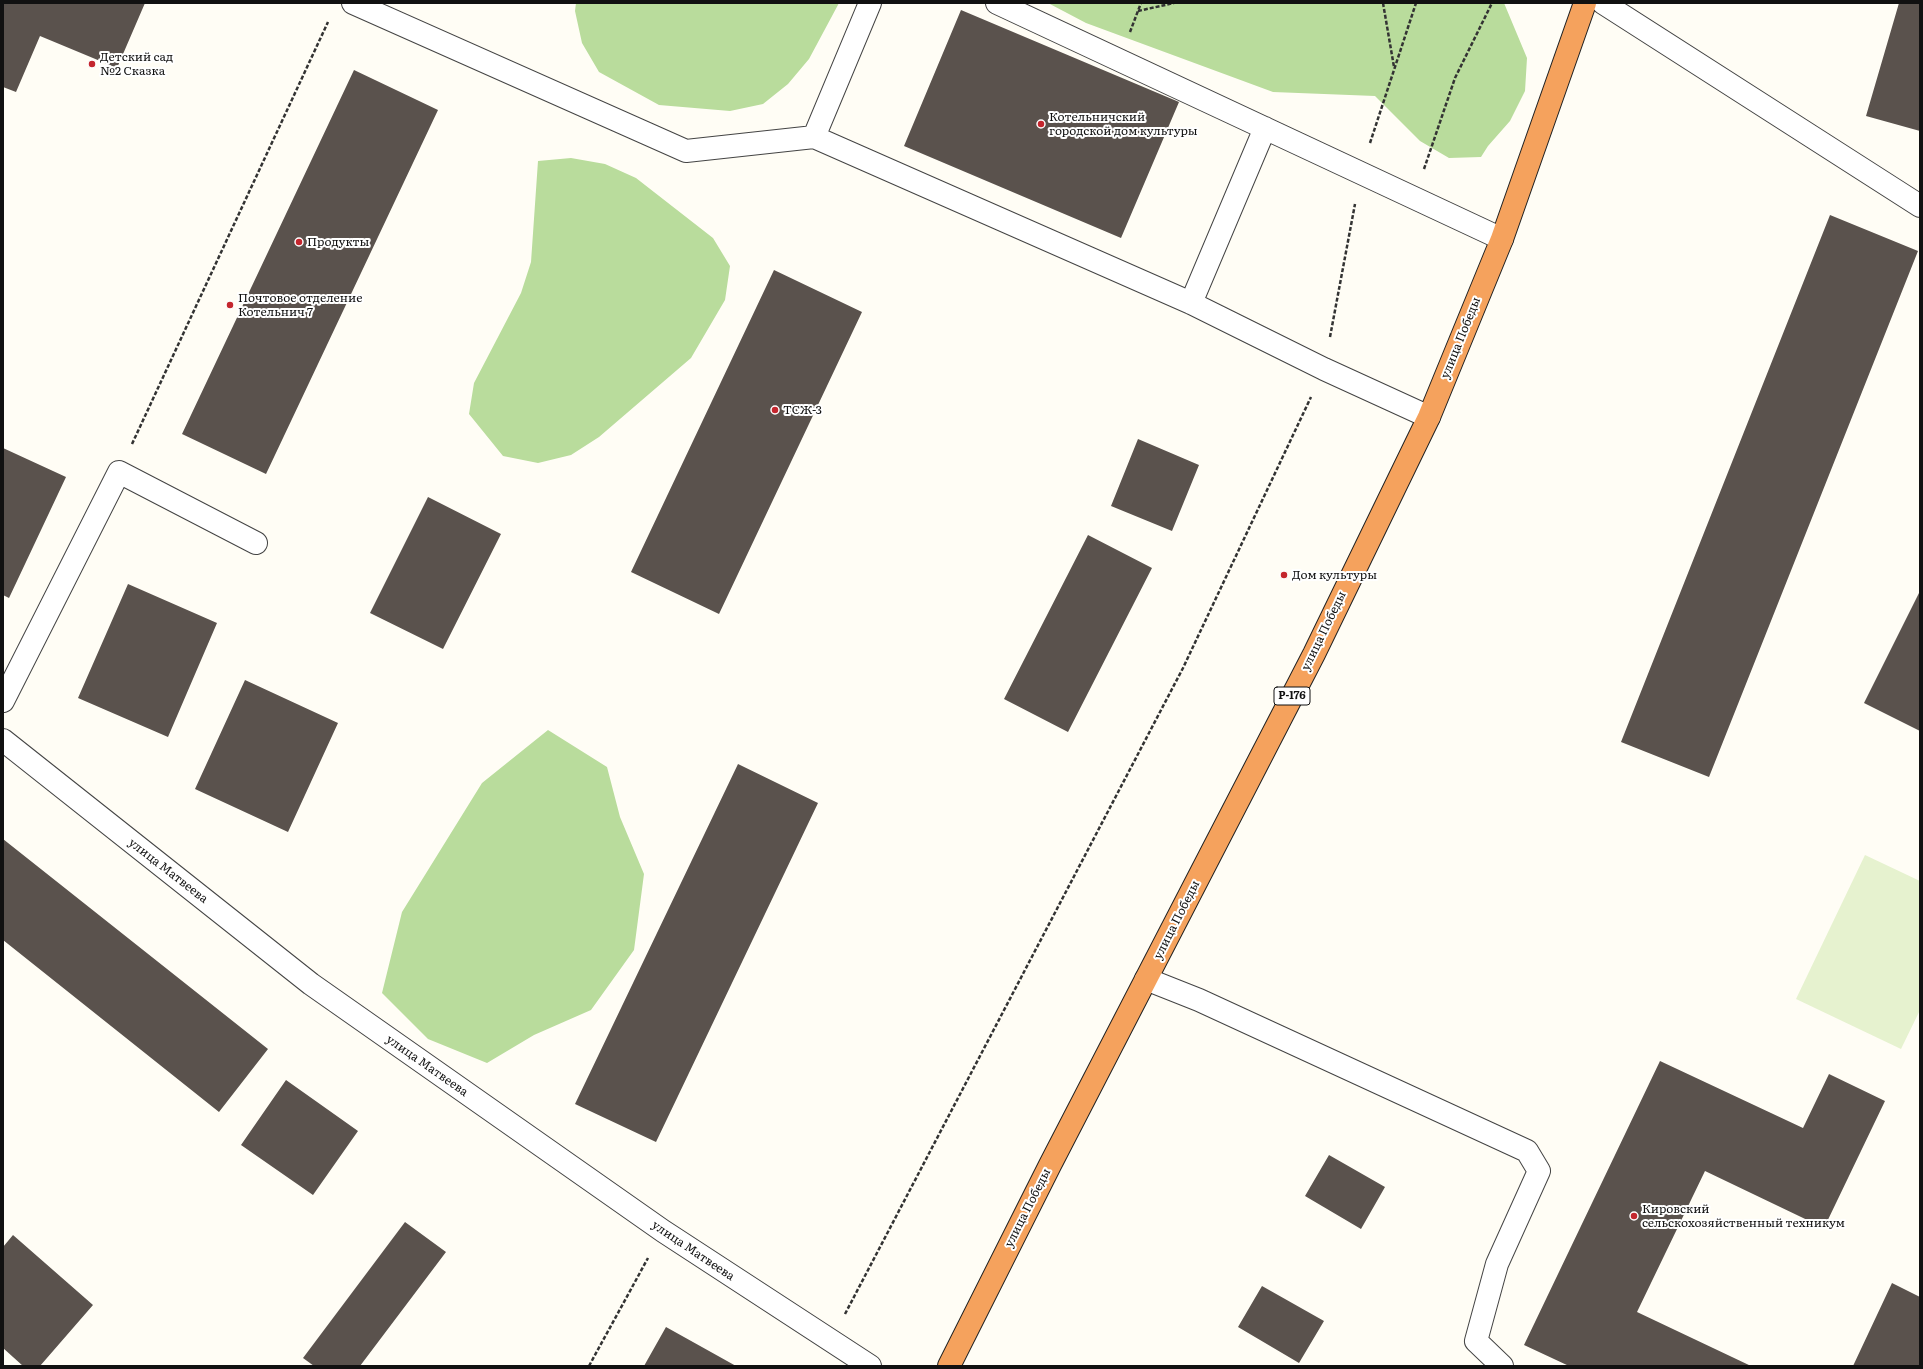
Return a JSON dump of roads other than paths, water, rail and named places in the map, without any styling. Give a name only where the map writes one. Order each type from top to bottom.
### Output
[{"type":"highway","name":"улица Победы","points":[[949,1366],[1146,979],[1314,654],[1429,417],[1502,239],[1585,3]]},
{"type":"street","points":[[353,3],[686,151],[814,137],[1192,302],[1324,369],[1429,417]]},
{"type":"street","points":[[814,137],[870,3]]},
{"type":"street","points":[[997,3],[1502,239]]},
{"type":"street","points":[[1603,3],[1920,206]]},
{"type":"street","points":[[1192,302],[1265,128]]},
{"type":"street","points":[[3,701],[119,472],[256,543]]},
{"type":"street","name":"улица Матвеева","points":[[3,740],[310,984],[662,1231],[870,1366]]},
{"type":"street","points":[[1146,979],[1199,1000],[1527,1150],[1539,1172],[1497,1264],[1476,1341],[1502,1366]]},
{"type":"place","name":"Детский сад №2 Сказка","points":[[92,64]]},
{"type":"place","name":"Котельничский городской дом культуры","points":[[1041,124]]},
{"type":"place","name":"Продукты","points":[[299,242]]},
{"type":"place","name":"Почтовое отделение Котельнич 7","points":[[230,305]]},
{"type":"place","name":"ТСЖ-3","points":[[775,410]]},
{"type":"place","name":"Дом культуры","points":[[1284,575]]},
{"type":"place","name":"Кировский сельскохозяйственный техникум","points":[[1634,1216]]}]
